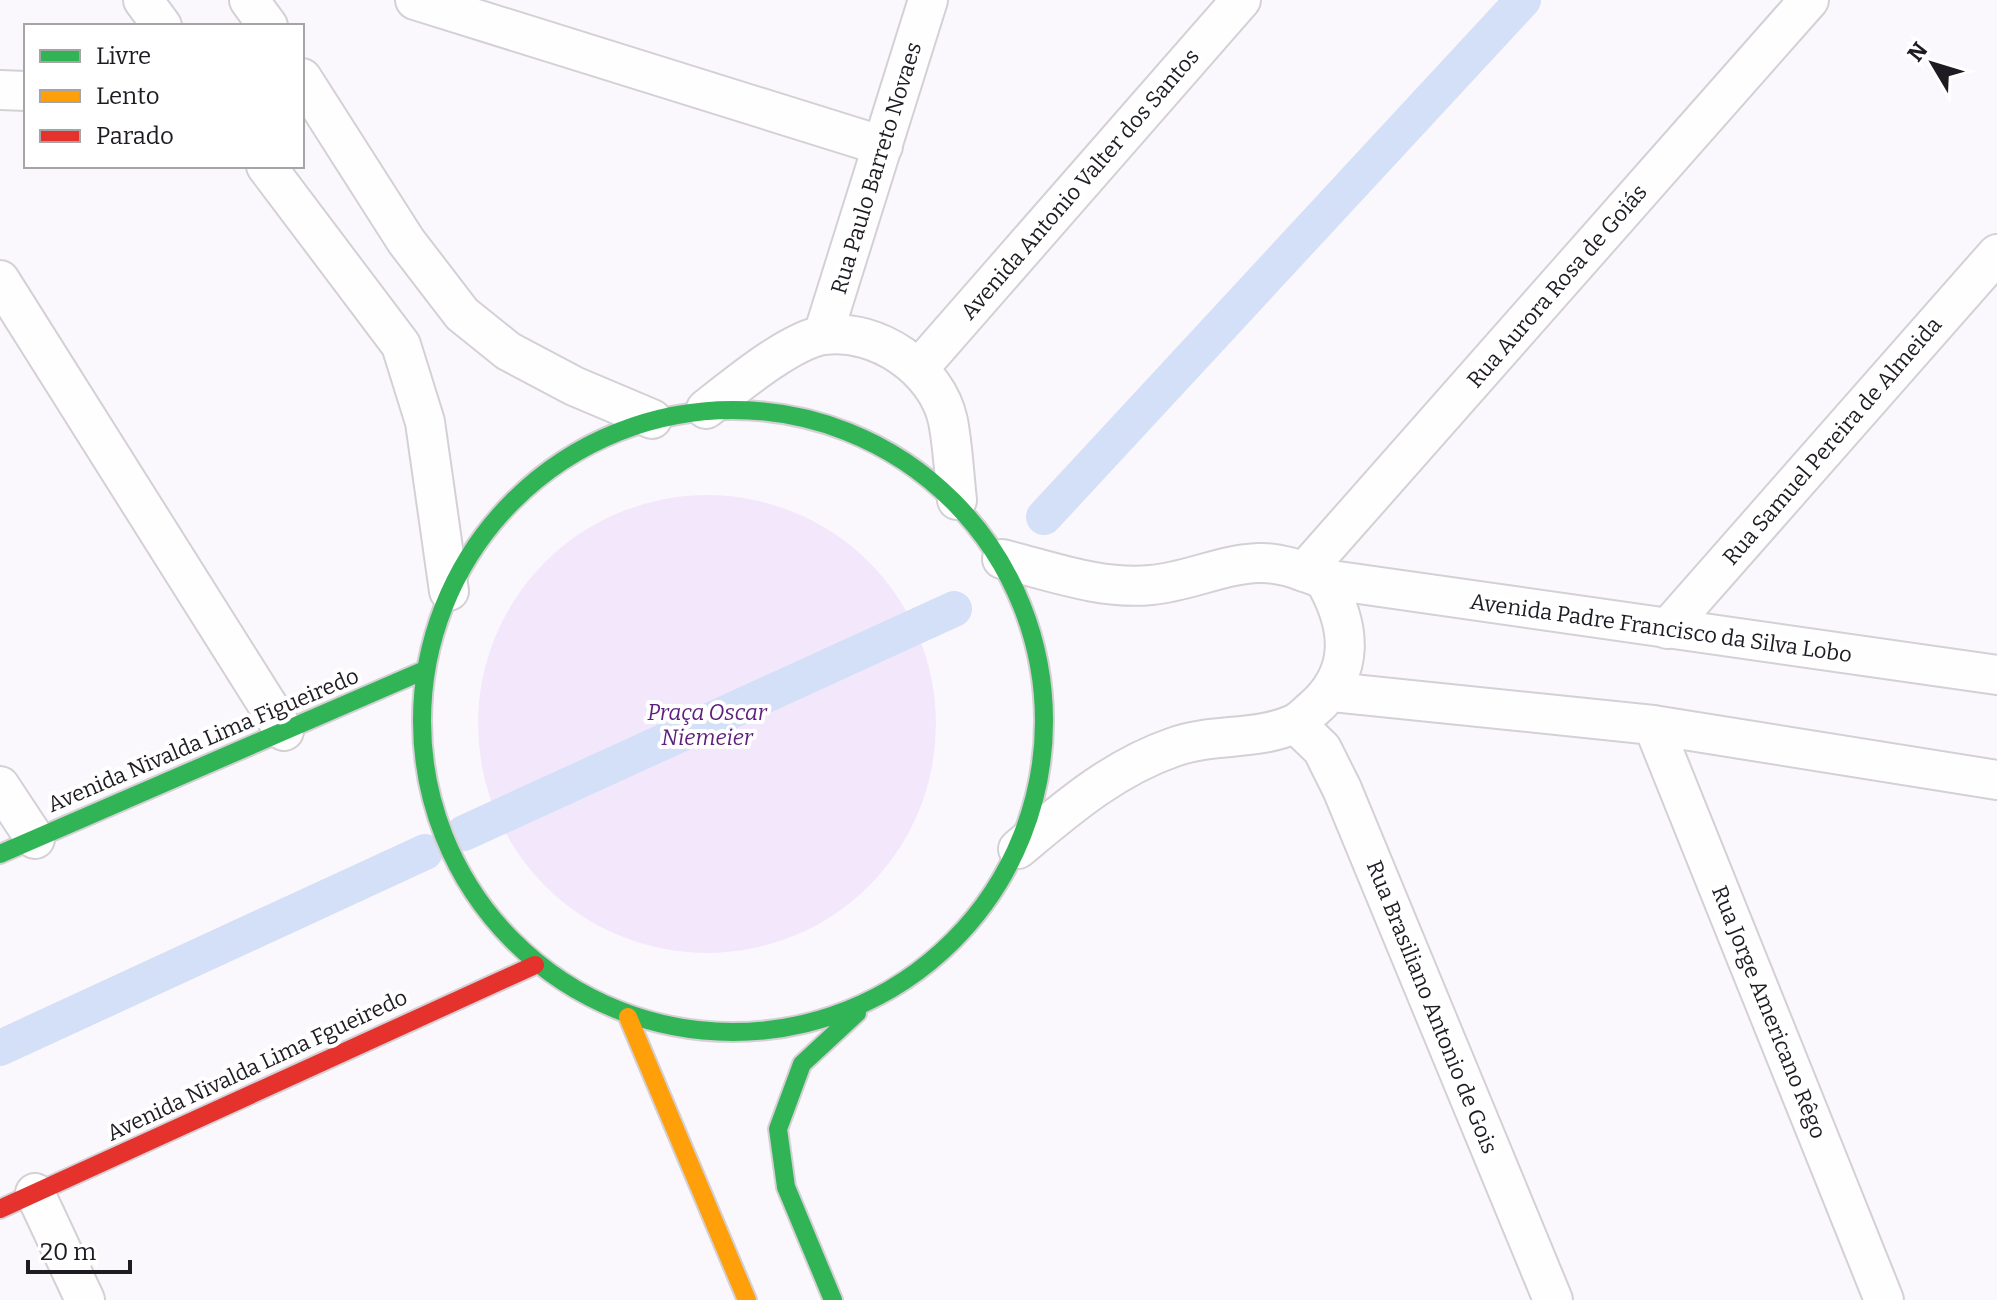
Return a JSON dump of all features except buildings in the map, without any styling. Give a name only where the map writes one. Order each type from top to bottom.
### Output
[{"type":"street","points":[[143,0],[161,24]]},
{"type":"street","points":[[415,0],[883,146]]},
{"type":"street","name":"Rua Paulo Barreto Novaes","points":[[823,335],[928,0]]},
{"type":"street","name":"Avenida Antonio Valter dos Santos","points":[[920,367],[1241,0]]},
{"type":"street","name":"Rua Aurora Rosa de Goiás","points":[[1314,576],[1809,0]]},
{"type":"street","points":[[304,81],[406,241],[462,314],[508,351],[574,386],[652,419]]},
{"type":"street","points":[[0,90],[24,91]]},
{"type":"street","points":[[268,168],[401,345],[425,422],[449,591]]},
{"type":"street","name":"Rua Samuel Pereira de Almeida","points":[[1667,629],[1997,254]]},
{"type":"street","points":[[0,280],[284,731]]},
{"type":"street","points":[[706,409],[770,360],[823,335],[872,340],[920,367],[948,419],[957,500]]},
{"type":"street","points":[[833,1300],[786,1187],[778,1129],[802,1064],[865,1005],[928,965],[980,912],[1018,849],[1041,777],[1046,702],[1032,628],[1002,559],[957,500],[884,445],[798,414],[706,409],[652,419],[568,456],[499,515],[449,591],[425,670],[422,752],[440,832],[478,905],[535,965],[579,995],[628,1017],[707,1033],[788,1029],[865,1005]]},
{"type":"street","name":"Avenida Padre Francisco da Silva Lobo","points":[[1002,559],[1110,586],[1153,585],[1259,563],[1314,576],[1997,675]]},
{"type":"street","points":[[1018,849],[1082,795],[1128,767],[1177,745],[1241,737],[1296,724],[1333,692],[1345,659],[1345,627],[1337,602],[1314,576]]},
{"type":"street","name":"Avenida Nivalda Lima Figueiredo","points":[[0,854],[425,670]]},
{"type":"street","points":[[1333,692],[1653,725],[1997,780]]},
{"type":"street","name":"Rua Brasiliano Antonio de Gois","points":[[1296,724],[1322,749],[1342,789],[1553,1300]]},
{"type":"street","name":"Rua Jorge Americano Rêgo","points":[[1653,725],[1884,1300]]},
{"type":"street","points":[[0,786],[35,839]]},
{"type":"street","name":"Avenida Nivalda Lima Fgueiredo","points":[[0,1209],[535,965]]},
{"type":"street","points":[[628,1017],[747,1300]]},
{"type":"street","points":[[35,1193],[85,1300]]},
{"type":"green space","name":"Praça Oscar Niemeier","points":[[707,495],[752,499],[795,512],[834,534],[869,562],[897,597],[919,636],[932,679],[936,724],[932,769],[919,812],[897,851],[869,886],[834,914],[795,936],[752,949],[707,953],[662,949],[619,936],[580,914],[545,886],[517,851],[495,812],[482,769],[478,724],[482,679],[495,636],[517,597],[545,562],[580,534],[619,512],[662,499]]},
{"type":"waterway","points":[[1044,517],[1523,0]]},
{"type":"waterway","points":[[464,833],[954,609]]},
{"type":"waterway","points":[[0,1048],[425,852]]},
{"type":"traffic: fast","points":[[733,410],[794,416],[852,433],[906,462],[953,501],[992,548],[1021,602],[1038,660],[1044,721],[1038,782],[1021,840],[992,894],[953,941],[906,980],[852,1009],[794,1026],[733,1032],[672,1026],[614,1009],[560,980],[513,941],[474,894],[445,840],[428,782],[422,721],[428,660],[445,602],[474,548],[513,501],[560,462],[614,433],[672,416],[733,410]]},
{"type":"traffic: fast","points":[[0,854],[425,670]]},
{"type":"traffic: fast","points":[[833,1300],[786,1187],[778,1129],[802,1064],[857,1013]]},
{"type":"traffic: slow","points":[[628,1017],[747,1300]]},
{"type":"traffic: jam","points":[[0,1209],[535,965]]}]
